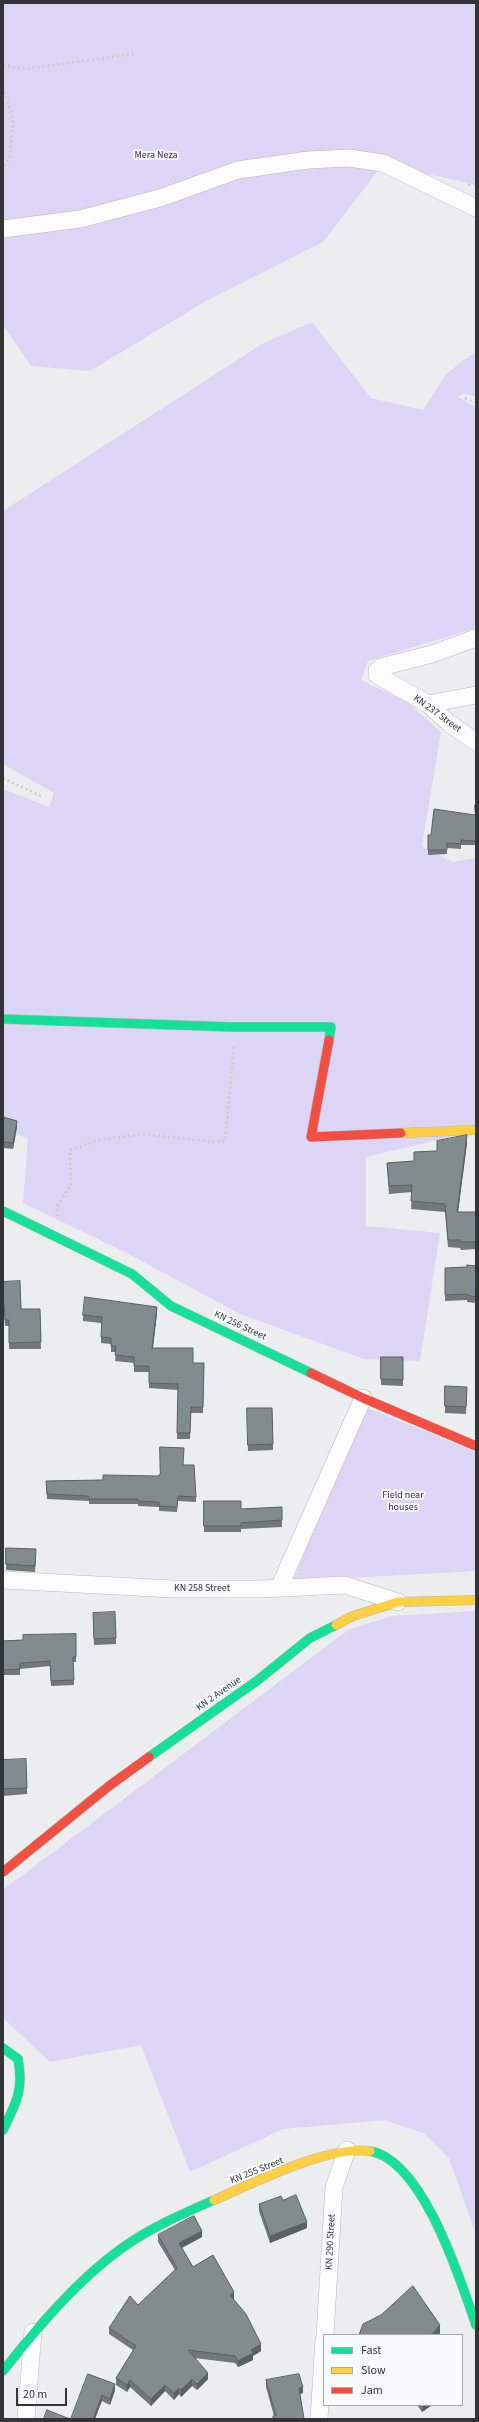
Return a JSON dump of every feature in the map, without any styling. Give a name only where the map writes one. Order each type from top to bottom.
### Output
[{"type":"street","points":[[3,229],[80,219],[160,198],[238,170],[315,160],[349,158],[383,164],[476,208]]},
{"type":"street","name":"KN 237 Street","points":[[476,638],[432,654],[381,667],[377,675],[428,704],[449,723],[476,742]]},
{"type":"street","points":[[428,704],[476,696]]},
{"type":"street","points":[[3,1019],[236,1027],[331,1027],[311,1137],[476,1130]]},
{"type":"street","name":"KN 256 Street","points":[[3,1211],[132,1274],[171,1306],[363,1398],[476,1446]]},
{"type":"street","points":[[280,1588],[363,1398]]},
{"type":"street","name":"KN 258 Street","points":[[3,1580],[149,1588],[280,1588],[344,1585],[398,1602]]},
{"type":"street","name":"KN 2 Avenue","points":[[3,1872],[109,1786],[258,1680],[310,1638],[353,1616],[398,1602],[476,1600]]},
{"type":"street","points":[[3,2048],[18,2059],[22,2079],[16,2103],[3,2130]]},
{"type":"street","name":"KN 255 Street","points":[[3,2371],[33,2332],[103,2263],[144,2233],[190,2211],[294,2168],[347,2150],[367,2150],[388,2157],[405,2172],[428,2209],[459,2278],[476,2325]]},
{"type":"street","name":"KN 290 Street","points":[[325,2334],[334,2187],[347,2150]]},
{"type":"street","points":[[26,2419],[33,2332]]},
{"type":"street","points":[[319,2419],[323,2356]]},
{"type":"path","points":[[3,66],[25,69],[134,54]]},
{"type":"path","points":[[3,87],[13,120],[10,156],[3,170]]},
{"type":"path","points":[[465,398],[476,403]]},
{"type":"path","points":[[3,778],[43,797]]},
{"type":"path","points":[[55,1236],[58,1205],[71,1185],[70,1150],[99,1140],[143,1134],[215,1142],[225,1141],[236,1027]]},
{"type":"green space","name":"Mera Neza","points":[[3,3],[476,3],[476,180],[472,184],[383,164],[323,242],[206,301],[90,371],[31,366],[3,325]]},
{"type":"green space","points":[[312,322],[371,398],[423,410],[446,374],[476,351],[476,397],[463,393],[458,397],[476,407],[476,628],[368,661],[361,680],[407,702],[441,732],[422,846],[452,862],[476,858],[476,1131],[366,1157],[366,1226],[440,1233],[420,1361],[364,1359],[240,1314],[125,1252],[23,1203],[28,1139],[3,1128],[3,789],[49,807],[54,793],[3,764],[3,511],[262,344]]},
{"type":"green space","name":"Field near houses","points":[[363,1406],[476,1452],[476,1571],[293,1581]]},
{"type":"green space","points":[[476,1611],[476,2234],[449,2158],[423,2133],[385,2120],[283,2129],[190,2172],[141,2045],[50,2062],[3,2018],[3,1890],[348,1630],[392,1616]]},
{"type":"building","points":[[475,805],[476,841],[461,840],[461,844],[447,843],[447,850],[428,850],[428,835],[431,835],[434,809],[475,815]]},
{"type":"building","points":[[3,1117],[17,1121],[13,1143],[3,1142]]},
{"type":"building","points":[[467,1135],[457,1212],[476,1212],[476,1242],[448,1240],[445,1204],[411,1201],[412,1185],[389,1186],[387,1163],[414,1161],[414,1152],[437,1151],[437,1141]]},
{"type":"building","points":[[467,1265],[476,1266],[476,1297],[467,1294],[445,1295],[445,1268],[467,1267]]},
{"type":"building","points":[[20,1281],[21,1309],[40,1309],[41,1342],[9,1343],[9,1320],[5,1320],[3,1282]]},
{"type":"building","points":[[85,1297],[157,1307],[152,1348],[193,1348],[193,1363],[204,1363],[203,1407],[191,1407],[190,1433],[177,1433],[178,1384],[149,1383],[149,1366],[134,1366],[134,1357],[115,1355],[116,1346],[111,1346],[111,1338],[101,1337],[102,1317],[83,1315]]},
{"type":"building","points":[[381,1357],[403,1357],[403,1380],[381,1379]]},
{"type":"building","points":[[445,1386],[467,1387],[466,1407],[445,1406]]},
{"type":"building","points":[[247,1408],[272,1408],[273,1444],[248,1445]]},
{"type":"building","points":[[160,1447],[184,1448],[183,1465],[194,1465],[196,1497],[178,1496],[177,1507],[159,1506],[159,1502],[138,1501],[138,1499],[89,1499],[89,1496],[47,1494],[46,1481],[103,1480],[103,1475],[158,1476],[160,1474]]},
{"type":"building","points":[[204,1501],[241,1501],[241,1509],[282,1507],[282,1520],[241,1523],[241,1526],[204,1526]]},
{"type":"building","points":[[6,1548],[36,1549],[35,1566],[6,1564]]},
{"type":"building","points":[[115,1612],[116,1638],[94,1639],[93,1613]]},
{"type":"building","points":[[76,1634],[76,1657],[73,1657],[74,1680],[51,1681],[50,1661],[20,1663],[20,1669],[3,1670],[3,1641],[23,1640],[23,1635]]},
{"type":"building","points":[[26,1759],[27,1788],[3,1789],[3,1760]]},
{"type":"building","points":[[296,2195],[307,2222],[270,2236],[259,2204],[281,2196],[283,2200]]},
{"type":"building","points":[[194,2216],[202,2231],[179,2243],[193,2267],[213,2255],[234,2292],[230,2295],[246,2314],[261,2344],[251,2350],[253,2353],[238,2361],[235,2356],[188,2350],[208,2373],[197,2384],[192,2379],[181,2390],[179,2388],[174,2393],[165,2385],[151,2399],[130,2380],[127,2385],[116,2378],[136,2346],[109,2328],[130,2296],[138,2305],[177,2268],[158,2235]]},
{"type":"building","points":[[413,2286],[440,2325],[432,2334],[359,2334],[363,2324],[381,2315]]},
{"type":"building","points":[[88,2374],[115,2384],[110,2399],[102,2395],[93,2419],[71,2419]]},
{"type":"building","points":[[299,2374],[303,2387],[299,2388],[304,2419],[273,2419],[273,2416],[276,2416],[266,2380]]},
{"type":"building","points":[[47,2410],[70,2419],[44,2419]]},
{"type":"traffic: fast","points":[[3,1019],[232,1027],[331,1027],[329,1040]]},
{"type":"traffic: fast","points":[[3,1211],[132,1274],[171,1306],[311,1373]]},
{"type":"traffic: fast","points":[[149,1757],[258,1680],[310,1638],[336,1625]]},
{"type":"traffic: fast","points":[[3,2048],[18,2059],[20,2070],[18,2096],[3,2130]]},
{"type":"traffic: fast","points":[[370,2151],[389,2159],[407,2176],[423,2198],[437,2224],[449,2252],[476,2325]]},
{"type":"traffic: fast","points":[[3,2371],[58,2305],[105,2261],[144,2234],[178,2216],[214,2200]]},
{"type":"traffic: slow","points":[[401,1133],[476,1130]]},
{"type":"traffic: slow","points":[[336,1625],[353,1616],[398,1602],[476,1600]]},
{"type":"traffic: slow","points":[[214,2200],[270,2175],[313,2159],[353,2151],[370,2151]]},
{"type":"traffic: jam","points":[[329,1040],[311,1137],[401,1133]]},
{"type":"traffic: jam","points":[[311,1373],[363,1398],[476,1446]]},
{"type":"traffic: jam","points":[[3,1872],[109,1786],[149,1757]]}]
